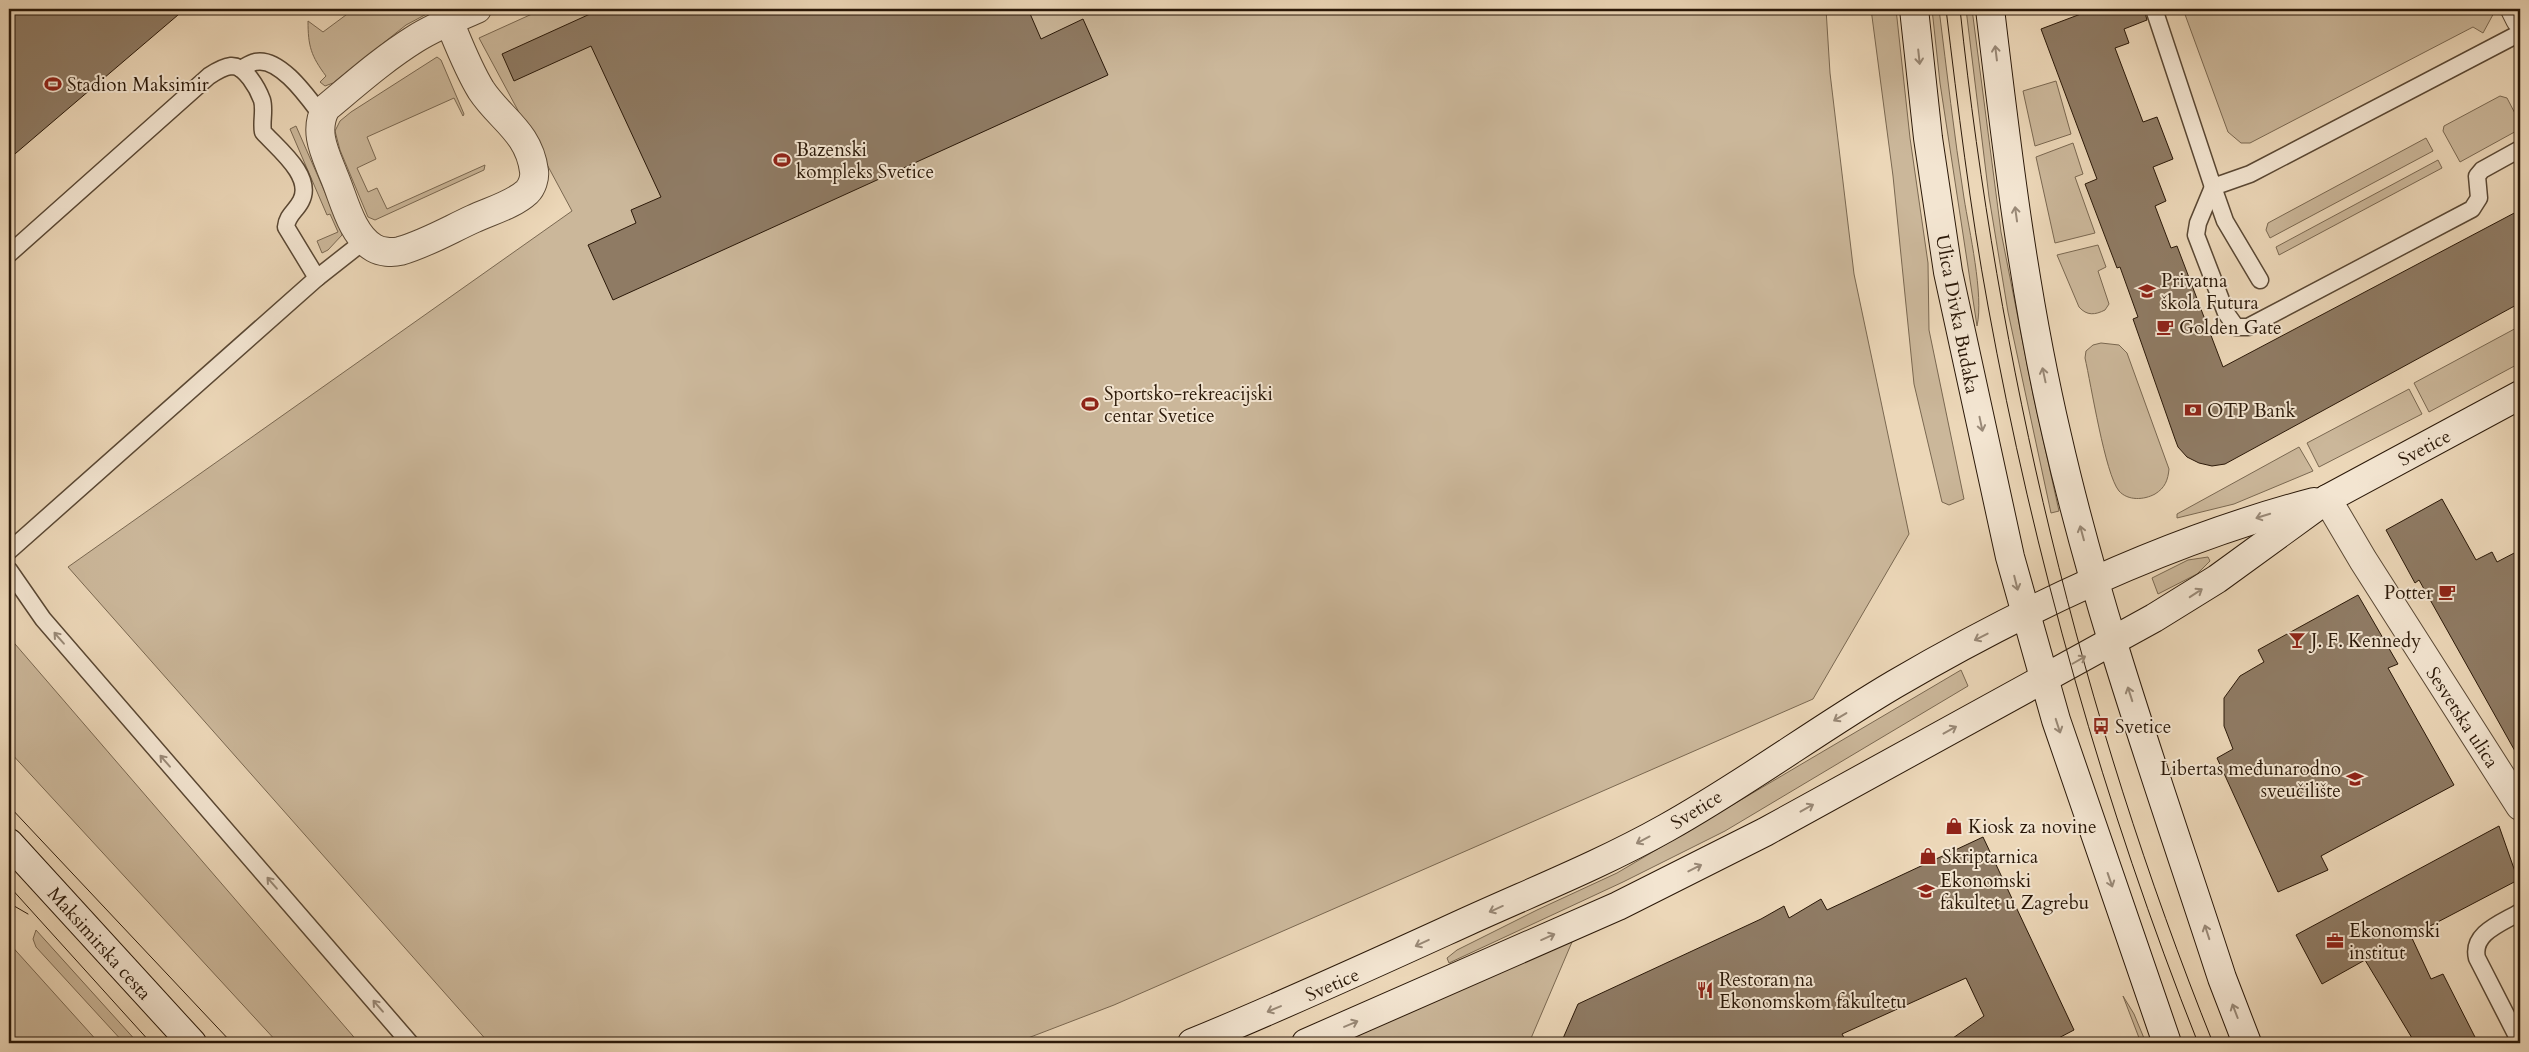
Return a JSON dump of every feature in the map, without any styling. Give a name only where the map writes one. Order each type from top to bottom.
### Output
[{"type":"main road","points":[[449,21],[482,91],[517,130],[532,160],[535,173],[532,185],[516,200],[398,252],[375,249],[364,241],[356,230],[320,139],[319,127],[322,116],[326,108],[397,51],[449,21],[477,9]]},
{"type":"main road","name":"Ulica Divka Budaka","points":[[1914,9],[1928,138],[1948,272],[2010,557],[2044,680],[2167,1043]]},
{"type":"main road","points":[[1990,9],[2021,253],[2036,338],[2057,436],[2094,580],[2113,641],[2222,978],[2247,1043]]},
{"type":"main road","points":[[2515,9],[2520,19]]},
{"type":"main road","name":"Svetice","points":[[1306,1043],[1664,884],[1765,832],[2113,641],[2217,579],[2327,499],[2520,395]]},
{"type":"main road","name":"Svetice","points":[[1192,1043],[1354,974],[1623,851],[1702,806],[1896,684],[2094,580],[2220,529],[2327,499]]},
{"type":"main road","name":"Sesvetska ulica","points":[[2327,499],[2362,560],[2520,806]]},
{"type":"main road","name":"Maksimirska cesta","points":[[9,843],[192,1043]]},
{"type":"lane","points":[[2154,9],[2226,221],[2260,280]]},
{"type":"lane","points":[[2520,33],[2250,174],[2213,187],[2198,223],[2196,235],[2226,313],[2236,327],[2248,327],[2472,209],[2479,198],[2477,176],[2482,170],[2520,149]]},
{"type":"lane","points":[[241,69],[256,61],[274,65],[295,82],[322,116]]},
{"type":"lane","points":[[9,254],[209,76],[219,70],[232,66],[241,69],[253,83],[262,100],[262,132],[297,169],[303,184],[304,195],[286,220],[286,227],[317,278]]},
{"type":"lane","points":[[9,551],[317,278],[364,241]]},
{"type":"lane","points":[[9,570],[43,620],[410,1043]]},
{"type":"lane","points":[[2520,912],[2479,938],[2475,949],[2477,958],[2520,1042]]},
{"type":"shaded area","points":[[354,9],[436,9],[406,25],[333,83],[325,86],[320,82],[326,76],[311,50],[308,21],[323,32]]},
{"type":"shaded area","name":"Sportsko-rekreacijski centar Svetice","points":[[543,9],[1826,9],[1830,73],[1854,274],[1909,534],[1813,699],[1114,1005],[1015,1043],[489,1043],[68,567],[572,211],[479,38]]},
{"type":"shaded area","points":[[1871,9],[1896,9],[1910,138],[1928,263],[1929,330],[1964,499],[1949,505],[1942,502],[1914,384],[1893,176]]},
{"type":"shaded area","points":[[1932,9],[1939,9],[1957,151],[1975,262],[1979,297],[1977,326],[1940,83]]},
{"type":"shaded area","points":[[1966,9],[1972,9],[2001,232],[2033,394],[2059,511],[2051,513],[2008,312],[1989,197]]},
{"type":"shaded area","points":[[2183,9],[2496,9],[2483,33],[2473,27],[2250,143],[2241,143],[2228,132]]},
{"type":"shaded area","points":[[437,57],[441,60],[464,114],[463,116],[454,98],[367,137],[376,159],[357,168],[368,192],[377,188],[387,209],[485,165],[484,170],[375,220],[368,217],[340,150],[335,131],[340,121],[351,112]]},
{"type":"shaded area","points":[[2056,81],[2071,134],[2035,146],[2023,91]]},
{"type":"shaded area","points":[[2500,96],[2507,98],[2520,123],[2520,129],[2460,162],[2443,131],[2444,126]]},
{"type":"shaded area","points":[[296,126],[341,229],[342,235],[328,250],[322,253],[317,241],[338,232],[330,214],[327,215],[290,129]]},
{"type":"shaded area","points":[[2426,138],[2433,151],[2270,238],[2266,230],[2268,223]]},
{"type":"shaded area","points":[[2073,143],[2083,174],[2075,177],[2095,233],[2055,243],[2036,157]]},
{"type":"shaded area","points":[[2438,160],[2442,168],[2279,255],[2276,247]]},
{"type":"shaded area","points":[[2098,245],[2106,267],[2098,271],[2109,304],[2105,310],[2091,314],[2079,307],[2057,255]]},
{"type":"shaded area","points":[[2520,326],[2520,363],[2429,412],[2414,383]]},
{"type":"shaded area","points":[[2101,343],[2119,345],[2127,353],[2169,469],[2164,486],[2155,494],[2146,497],[2131,498],[2119,491],[2109,467],[2085,358],[2086,351],[2093,345]]},
{"type":"shaded area","points":[[2409,389],[2422,414],[2319,467],[2307,443]]},
{"type":"shaded area","points":[[2299,447],[2313,471],[2234,504],[2177,518],[2177,514]]},
{"type":"shaded area","points":[[2208,557],[2210,561],[2197,574],[2158,594],[2152,578],[2188,560]]},
{"type":"shaded area","points":[[9,637],[359,1043],[278,1043],[9,751]]},
{"type":"shaded area","points":[[1961,670],[1968,686],[1725,831],[1623,882],[1449,963],[1447,958],[1457,950],[1617,873]]},
{"type":"shaded area","points":[[36,930],[138,1043],[124,1043],[36,947],[33,939]]},
{"type":"shaded area","points":[[1575,935],[1529,1043],[1336,1043]]},
{"type":"shaded area","points":[[9,943],[17,952],[99,1043],[9,1043]]},
{"type":"shaded area","points":[[2123,996],[2134,1014],[2146,1043],[2141,1043]]},
{"type":"building","name":"Stadion Maksimir","points":[[9,9],[185,9],[9,159]]},
{"type":"building","name":"Bazenski kompleks Svetice","points":[[601,9],[1028,9],[1041,39],[1083,19],[1108,75],[613,300],[588,245],[636,223],[631,210],[661,197],[591,46],[514,81],[502,54]]},
{"type":"building","points":[[2094,9],[2144,9],[2147,20],[2124,29],[2129,43],[2115,48],[2143,122],[2157,117],[2173,159],[2153,167],[2166,201],[2155,206],[2171,248],[2177,246],[2223,367],[2520,210],[2520,303],[2225,464],[2212,466],[2199,463],[2187,457],[2178,447],[2175,439],[2133,319],[2138,317],[2120,267],[2117,268],[2085,184],[2097,179],[2041,29]]},
{"type":"building","points":[[2442,499],[2476,560],[2492,552],[2497,562],[2520,550],[2520,760],[2419,580],[2415,583],[2386,530]]},
{"type":"building","points":[[2358,595],[2398,664],[2388,668],[2454,785],[2321,856],[2328,870],[2278,892],[2217,758],[2233,749],[2224,726],[2224,698],[2240,676],[2264,662],[2258,650]]},
{"type":"building","points":[[2499,826],[2518,880],[2411,936],[2431,979],[2443,974],[2478,1043],[2415,1043],[2365,960],[2322,984],[2296,935]]},
{"type":"building","name":"Ekonomski fakultet u Zagrebu","points":[[1983,837],[2074,1030],[2049,1043],[1946,1043],[1984,1016],[1966,978],[1842,1034],[1847,1043],[1561,1043],[1578,1004],[1761,919],[1784,906],[1789,918],[1821,899],[1827,910]]},
{"type":"tram line","points":[[1946,9],[1965,158],[1988,306],[2027,494],[2075,680],[2102,772],[2164,954],[2198,1043]]},
{"type":"tram line","points":[[1960,9],[1976,142],[1997,274],[2022,405],[2051,535],[2085,664],[2123,792],[2166,918],[2213,1043]]},
{"type":"tram line","points":[[9,806],[232,1043]]},
{"type":"tram line","points":[[9,886],[151,1043]]},
{"type":"tram line","points":[[9,903],[28,914]]},
{"type":"place","name":"Stadion Maksimir","points":[[53,84]]},
{"type":"place","name":"Bazenski kompleks Svetice","points":[[782,160]]},
{"type":"place","name":"Privatna škola Futura","points":[[2147,291]]},
{"type":"place","name":"Golden Gate","points":[[2165,327]]},
{"type":"place","name":"Sportsko-rekreacijski centar Svetice","points":[[1090,404]]},
{"type":"place","name":"OTP Bank","points":[[2193,410]]},
{"type":"place","name":"Potter","points":[[2447,592]]},
{"type":"place","name":"J. F. Kennedy","points":[[2297,640]]},
{"type":"place","name":"Svetice","points":[[2101,726]]},
{"type":"place","name":"Libertas međunarodno sveučilište","points":[[2355,779]]},
{"type":"place","name":"Kiosk za novine","points":[[1954,826]]},
{"type":"place","name":"Skriptarnica","points":[[1928,856]]},
{"type":"place","name":"Ekonomski fakultet u Zagrebu","points":[[1926,891]]},
{"type":"place","name":"Ekonomski institut","points":[[2335,941]]},
{"type":"place","name":"Restoran na Ekonomskom fakultetu","points":[[1705,990]]}]
